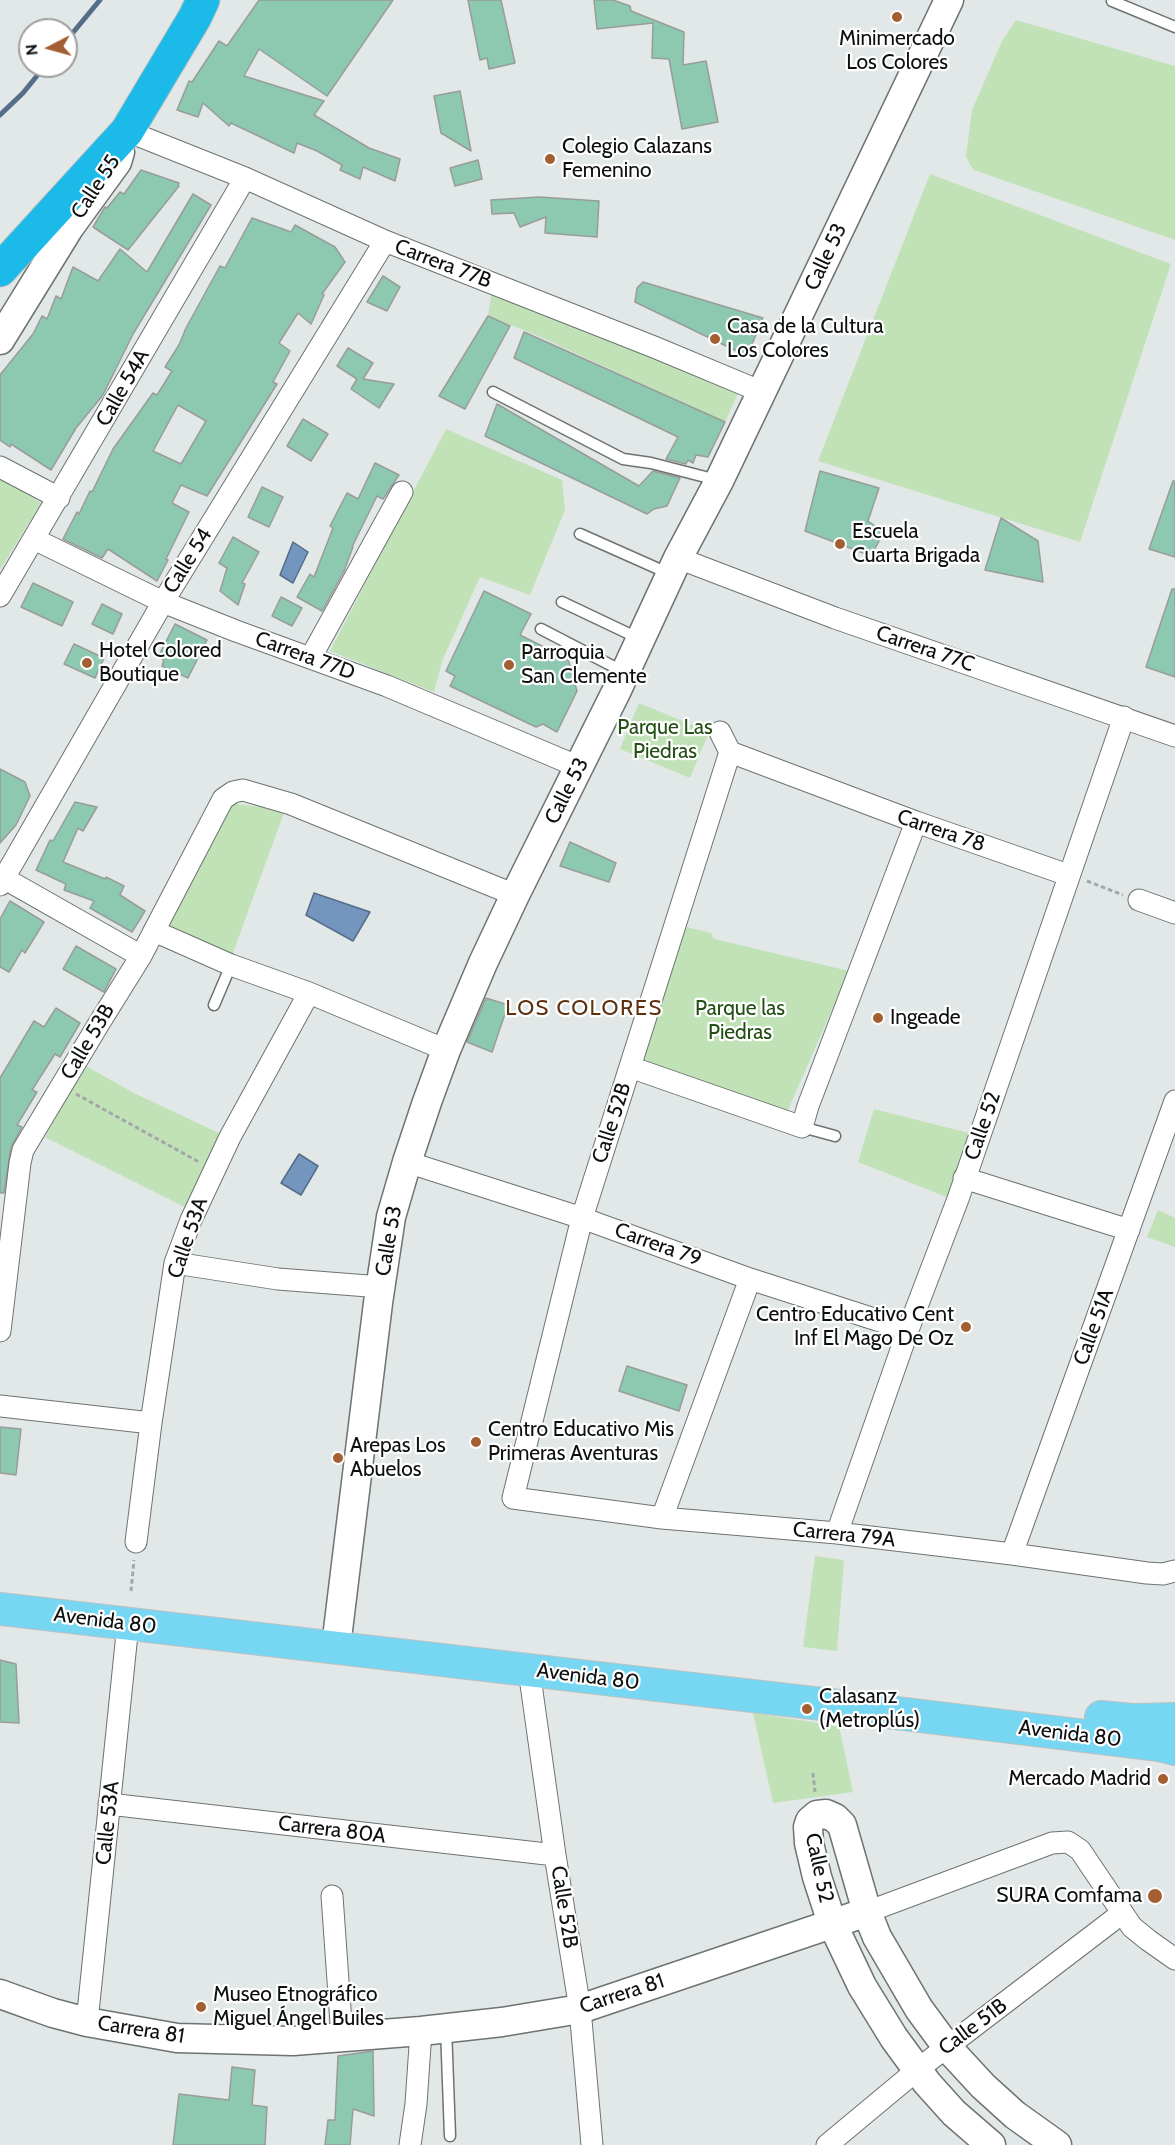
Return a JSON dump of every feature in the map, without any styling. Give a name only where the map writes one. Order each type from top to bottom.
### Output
[{"type":"highway","name":"Calle 55","points":[[127,131],[203,0]]},
{"type":"highway","points":[[0,270],[127,131]]},
{"type":"main road","name":"Avenida 80","points":[[0,1590],[1132,1720],[1175,1719]]},
{"type":"main road","name":"Avenida 80","points":[[0,1610],[529,1670],[1136,1742],[1175,1749]]},
{"type":"street","name":"Calle 53","points":[[338,1630],[391,1217],[407,1162],[446,1050],[515,895],[625,672],[674,566],[719,481],[949,0]]},
{"type":"street","name":"Carrera 77B","points":[[127,131],[245,178],[385,241],[654,346],[762,392]]},
{"type":"street","name":"Calle 55","points":[[0,340],[69,228],[117,162],[127,131]]},
{"type":"street","name":"Calle 54A","points":[[0,596],[245,178]]},
{"type":"street","name":"Calle 54","points":[[1,880],[163,602],[385,241]]},
{"type":"street","points":[[0,467],[59,498]]},
{"type":"street","points":[[311,657],[402,492]]},
{"type":"street","name":"Carrera 77D","points":[[34,539],[163,602],[387,686],[579,767]]},
{"type":"street","name":"Carrera 77C","points":[[674,566],[835,618],[1175,736]]},
{"type":"street","name":"Calle 52","points":[[837,1533],[964,1178],[1124,717]]},
{"type":"street","points":[[720,732],[730,752]]},
{"type":"street","name":"Carrera 78","points":[[730,752],[916,822],[1068,875]]},
{"type":"street","name":"Calle 52B","points":[[513,1498],[582,1218],[730,752]]},
{"type":"street","name":"Calle 53B","points":[[0,1331],[23,1150],[141,956],[223,799],[238,791],[250,791],[291,804],[515,895]]},
{"type":"street","points":[[630,1067],[802,1127],[916,822]]},
{"type":"street","points":[[1,880],[141,956]]},
{"type":"street","points":[[1139,900],[1175,913]]},
{"type":"street","points":[[154,931],[231,965],[309,993],[446,1050]]},
{"type":"street","name":"Calle 53A","points":[[136,1542],[175,1263],[190,1220],[230,1137],[309,993]]},
{"type":"street","name":"Calle 51A","points":[[1012,1554],[1175,1101]]},
{"type":"street","name":"Carrera 79","points":[[407,1162],[582,1218],[750,1278],[908,1330]]},
{"type":"street","points":[[964,1178],[1129,1230]]},
{"type":"street","points":[[175,1263],[278,1279],[381,1287]]},
{"type":"street","points":[[662,1518],[750,1278]]},
{"type":"street","points":[[0,1406],[151,1423]]},
{"type":"street","name":"Carrera 79A","points":[[513,1498],[662,1518],[837,1533],[1147,1573],[1163,1574],[1175,1571]]},
{"type":"street","name":"Calle 53A","points":[[87,2022],[128,1624]]},
{"type":"street","name":"Calle 52B","points":[[529,1670],[555,1855],[580,2009],[592,2145]]},
{"type":"street","name":"Carrera 80A","points":[[109,1804],[555,1855]]},
{"type":"street","name":"Calle 52","points":[[991,2145],[954,2113],[917,2070],[862,1986],[832,1923],[809,1843],[808,1827],[810,1821],[817,1815],[826,1814],[835,1818],[842,1825],[867,1912],[887,1956],[919,2009],[947,2047],[998,2101],[1029,2127],[1057,2145]]},
{"type":"street","name":"Carrera 81","points":[[0,1994],[53,2013],[87,2022],[177,2038],[293,2041],[502,2022],[580,2009],[867,1912],[1060,1841],[1068,1842],[1080,1850],[1121,1914],[1132,1927],[1175,1959]]},
{"type":"street","points":[[332,1896],[342,2037]]},
{"type":"street","name":"Calle 51B","points":[[827,2145],[917,2070],[1121,1914]]},
{"type":"street","points":[[410,2145],[416,2104],[433,2029]]},
{"type":"lane","points":[[1112,1],[1175,27]]},
{"type":"lane","points":[[493,392],[623,459],[651,463],[719,481]]},
{"type":"lane","points":[[580,534],[674,566]]},
{"type":"lane","points":[[562,602],[640,639]]},
{"type":"lane","points":[[541,630],[625,672]]},
{"type":"lane","points":[[214,1005],[231,965]]},
{"type":"lane","points":[[802,1127],[835,1136]]},
{"type":"lane","points":[[433,2029],[450,2136]]},
{"type":"path","points":[[1068,875],[1139,900]]},
{"type":"path","points":[[61,1086],[214,1170]]},
{"type":"path","points":[[131,1591],[136,1542]]},
{"type":"path","points":[[813,1773],[816,1793]]},
{"type":"green space","points":[[1016,20],[1175,66],[1175,240],[974,170],[970,165],[966,156],[972,110],[1002,41]]},
{"type":"green space","points":[[930,174],[1171,264],[1080,542],[818,461]]},
{"type":"green space","points":[[492,290],[740,389],[725,422],[536,335],[488,316]]},
{"type":"green space","points":[[446,429],[562,480],[565,510],[530,595],[480,577],[443,659],[434,692],[330,651]]},
{"type":"green space","points":[[0,477],[41,503],[0,570]]},
{"type":"green space","name":"Parque Las Piedras","points":[[639,703],[709,732],[690,778],[620,749]]},
{"type":"green space","points":[[228,803],[285,810],[230,961],[156,930]]},
{"type":"green space","name":"Parque las Piedras","points":[[678,925],[711,933],[713,938],[719,940],[849,971],[788,1110],[639,1068]]},
{"type":"green space","points":[[84,1065],[134,1093],[223,1135],[185,1207],[45,1137]]},
{"type":"green space","points":[[874,1109],[969,1133],[954,1200],[858,1162]]},
{"type":"green space","points":[[1158,1210],[1175,1218],[1175,1247],[1147,1237]]},
{"type":"green space","points":[[815,1556],[844,1560],[837,1651],[803,1647]]},
{"type":"green space","points":[[753,1713],[839,1726],[853,1792],[773,1803]]},
{"type":"water","points":[[293,542],[308,552],[293,583],[280,575]]},
{"type":"water","points":[[314,893],[370,912],[353,941],[306,915]]},
{"type":"water","points":[[299,1154],[318,1166],[301,1195],[281,1183]]},
{"type":"building","points":[[259,0],[393,0],[327,96],[259,49],[244,76],[324,101],[314,115],[369,148],[400,159],[395,181],[363,167],[360,179],[340,170],[342,165],[297,143],[294,153],[231,123],[229,126],[203,103],[198,117],[177,110],[189,81],[192,82],[219,41],[227,46]]},
{"type":"building","points":[[468,0],[501,0],[515,63],[489,69],[487,58],[480,60]]},
{"type":"building","points":[[594,0],[613,0],[630,6],[631,11],[684,32],[683,65],[706,61],[718,122],[682,129],[669,59],[652,58],[653,23],[597,29]]},
{"type":"building","points":[[460,91],[471,151],[441,133],[434,96]]},
{"type":"building","points":[[478,160],[482,179],[455,186],[450,168]]},
{"type":"building","points":[[141,170],[179,183],[179,186],[128,250],[93,227],[105,207],[107,208],[120,192],[124,194]]},
{"type":"building","points":[[193,194],[211,205],[133,334],[103,395],[76,428],[51,470],[11,444],[10,447],[0,440],[0,375],[33,334],[42,316],[47,319],[56,296],[61,299],[73,267],[98,281],[120,249],[147,272]]},
{"type":"building","points":[[539,197],[599,201],[597,237],[545,233],[546,217],[520,227],[514,213],[492,214],[491,200]]},
{"type":"building","points":[[252,218],[291,232],[295,225],[335,247],[345,262],[322,294],[324,295],[311,324],[298,313],[279,343],[290,351],[273,382],[277,384],[207,496],[181,485],[172,503],[189,512],[157,581],[108,549],[102,558],[63,539],[77,512],[79,514],[90,491],[92,492],[113,449],[153,393],[157,395],[172,371],[165,367],[220,266],[225,268]],"holes":[[[178,405],[206,421],[181,464],[153,451]]]},
{"type":"building","points":[[383,276],[400,287],[387,311],[367,302]]},
{"type":"building","name":"Casa de la Cultura Los Colores","points":[[643,282],[763,318],[747,356],[635,302],[637,288]]},
{"type":"building","points":[[488,316],[510,326],[465,409],[439,396]]},
{"type":"building","points":[[524,332],[725,422],[708,457],[696,455],[693,463],[688,460],[686,464],[666,459],[678,437],[514,358]]},
{"type":"building","points":[[348,348],[373,363],[363,379],[394,384],[379,408],[351,389],[357,379],[337,366]]},
{"type":"building","points":[[497,404],[639,486],[653,471],[680,478],[667,506],[654,509],[647,514],[485,436]]},
{"type":"building","points":[[303,419],[328,434],[311,461],[287,446]]},
{"type":"building","points":[[375,463],[399,475],[383,499],[377,496],[352,547],[344,571],[322,611],[297,597],[310,574],[314,577],[333,528],[330,526],[347,493],[358,499]]},
{"type":"building","points":[[820,471],[879,488],[868,521],[884,532],[871,556],[805,531]]},
{"type":"building","points":[[1173,481],[1175,481],[1175,557],[1149,549]]},
{"type":"building","points":[[262,487],[283,497],[269,527],[248,517]]},
{"type":"building","points":[[1001,518],[1038,541],[1043,582],[985,570]]},
{"type":"building","points":[[233,537],[259,552],[242,583],[245,584],[238,605],[220,591],[227,568],[219,563]]},
{"type":"building","points":[[33,583],[73,602],[62,626],[21,607]]},
{"type":"building","points":[[1172,589],[1175,589],[1175,677],[1146,667]]},
{"type":"building","name":"Parroquia San Clemente","points":[[484,591],[531,614],[520,635],[568,659],[577,691],[557,732],[543,724],[536,727],[450,686],[455,676],[446,671]]},
{"type":"building","points":[[281,597],[302,608],[292,626],[272,616]]},
{"type":"building","points":[[102,604],[122,614],[113,634],[92,624]]},
{"type":"building","points":[[175,624],[207,640],[188,678],[162,666],[164,660],[158,657]]},
{"type":"building","points":[[74,644],[104,658],[95,678],[64,664]]},
{"type":"building","points":[[0,769],[25,782],[30,796],[16,825],[0,843]]},
{"type":"building","points":[[75,802],[97,807],[83,831],[78,828],[63,862],[124,886],[120,895],[145,911],[132,932],[90,908],[94,901],[64,890],[66,884],[36,870],[50,840],[53,841]]},
{"type":"building","points":[[570,842],[616,863],[609,882],[560,866]]},
{"type":"building","points":[[10,901],[44,922],[25,953],[22,950],[9,972],[0,967],[0,919]]},
{"type":"building","points":[[76,946],[116,969],[104,992],[63,969]]},
{"type":"building","points":[[486,998],[508,1005],[492,1052],[467,1042]]},
{"type":"building","points":[[56,1008],[80,1023],[60,1057],[55,1054],[32,1090],[37,1092],[17,1125],[22,1127],[11,1147],[4,1193],[0,1193],[0,1078],[34,1021],[44,1027]]},
{"type":"building","points":[[627,1366],[687,1385],[679,1411],[619,1391]]},
{"type":"building","points":[[0,1427],[21,1429],[16,1475],[0,1473]]},
{"type":"building","points":[[0,1660],[16,1664],[19,1723],[0,1722]]},
{"type":"building","points":[[373,2051],[374,2116],[353,2109],[350,2145],[325,2145],[328,2120],[335,2120],[338,2056]]},
{"type":"building","points":[[232,2067],[255,2070],[252,2105],[267,2107],[265,2145],[173,2145],[179,2094],[229,2100]]},
{"type":"waterway","points":[[78,27],[100,0]]},
{"type":"waterway","points":[[0,115],[35,78]]},
{"type":"place","name":"Minimercado Los Colores","points":[[897,17]]},
{"type":"place","name":"Colegio Calazans Femenino","points":[[550,159]]},
{"type":"place","name":"Casa de la Cultura Los Colores","points":[[715,339]]},
{"type":"place","name":"Escuela Cuarta Brigada","points":[[840,544]]},
{"type":"place","name":"Hotel Colored Boutique","points":[[87,663]]},
{"type":"place","name":"Parroquia San Clemente","points":[[509,665]]},
{"type":"place","name":"Ingeade","points":[[878,1018]]},
{"type":"place","name":"Centro Educativo Cent Inf El Mago De Oz","points":[[966,1327]]},
{"type":"place","name":"Centro Educativo Mis Primeras Aventuras","points":[[476,1442]]},
{"type":"place","name":"Arepas Los Abuelos","points":[[338,1458]]},
{"type":"place","name":"Calasanz (Metroplús)","points":[[807,1709]]},
{"type":"place","name":"Mercado Madrid","points":[[1163,1779]]},
{"type":"place","name":"SURA Comfama","points":[[1155,1896]]},
{"type":"place","name":"Museo Etnográfico Miguel Ángel Builes","points":[[201,2007]]},
{"type":"district","name":"LOS COLORES","points":[[584,1009]]}]
